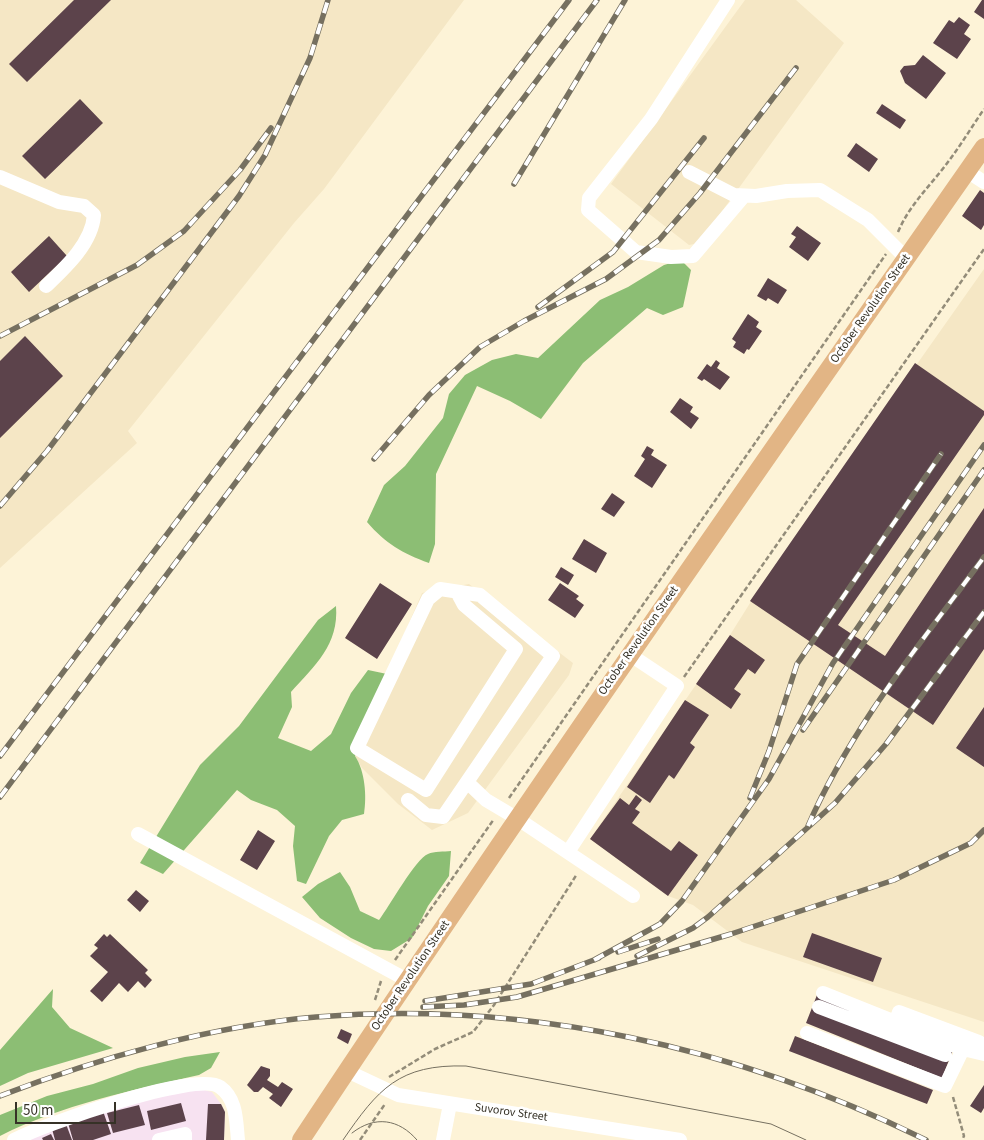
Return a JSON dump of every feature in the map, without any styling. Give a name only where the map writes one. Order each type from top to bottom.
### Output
[{"type":"main road","name":"October Revolution Street","points":[[301,1140],[407,980],[629,654],[984,147]]},
{"type":"street","points":[[728,0],[651,119],[589,198],[588,210],[636,252],[671,257],[692,256],[744,196]]},
{"type":"street","points":[[967,171],[984,182]]},
{"type":"street","points":[[689,172],[734,195],[744,196],[820,190],[868,220],[907,258]]},
{"type":"street","points":[[0,177],[59,202],[84,206],[94,215],[93,226],[72,260],[46,286]]},
{"type":"street","points":[[408,800],[426,815],[443,817],[553,656],[480,595],[440,589],[428,599],[357,748],[426,790],[516,649],[503,636],[464,605],[457,592]]},
{"type":"street","points":[[568,852],[677,686],[629,654]]},
{"type":"street","points":[[467,782],[486,800],[518,819],[633,896]]},
{"type":"street","points":[[138,834],[407,980]]},
{"type":"street","points":[[823,993],[962,1049],[984,1054]]},
{"type":"street","points":[[819,1007],[945,1055]]},
{"type":"street","points":[[891,1034],[899,1012],[979,1042],[984,1048]]},
{"type":"street","points":[[807,1033],[945,1086],[962,1049]]},
{"type":"street","name":"Suvorov Street","points":[[347,1071],[398,1095],[680,1140]]},
{"type":"street","points":[[14,1140],[34,1130],[83,1112],[171,1088],[204,1084],[219,1086],[228,1096],[235,1110],[238,1140]]},
{"type":"street","points":[[443,1140],[450,1104]]},
{"type":"street","points":[[159,1140],[185,1134],[185,1140]]},
{"type":"path","points":[[373,1006],[380,983],[388,970],[892,245],[904,219],[927,185],[945,166],[984,109]]},
{"type":"path","points":[[677,686],[984,249]]},
{"type":"path","points":[[376,1085],[435,1049],[473,1032],[494,1005],[584,863]]},
{"type":"path","points":[[945,1086],[954,1098],[957,1117],[964,1136],[962,1140]]},
{"type":"path","points":[[360,1140],[387,1103],[381,1101]]},
{"type":"shaded area","points":[[0,0],[464,0],[324,189],[294,223],[128,431],[137,443],[0,568]]},
{"type":"shaded area","points":[[745,0],[796,0],[844,43],[699,243],[689,245],[611,184]]},
{"type":"shaded area","points":[[984,269],[984,1022],[742,942],[693,905],[668,896],[590,839],[730,635],[762,584]]},
{"type":"shaded area","points":[[469,584],[573,663],[569,675],[468,813],[432,830],[398,804],[362,768],[355,756],[360,735],[422,593]]},
{"type":"shaded area","points":[[196,1088],[212,1092],[221,1104],[225,1112],[224,1140],[22,1140],[80,1117]]},
{"type":"green space","points":[[681,260],[691,270],[683,307],[663,315],[647,308],[583,363],[541,419],[510,401],[477,386],[436,474],[435,544],[429,563],[395,547],[367,522],[384,485],[405,466],[443,418],[449,394],[465,375],[492,360],[516,354],[538,358],[600,300],[628,287],[664,265]]},
{"type":"green space","points":[[336,606],[334,632],[324,654],[291,692],[292,707],[278,738],[311,751],[331,734],[351,693],[368,670],[387,674],[360,735],[355,756],[361,769],[364,784],[364,814],[342,820],[329,836],[306,884],[297,881],[293,846],[295,826],[277,810],[251,800],[237,790],[163,874],[140,863],[200,765],[239,726],[318,620]]},
{"type":"green space","points":[[451,851],[449,876],[428,906],[412,938],[391,951],[374,949],[351,938],[320,918],[302,897],[318,884],[340,872],[350,887],[360,911],[379,920],[423,857],[433,852]]},
{"type":"green space","points":[[53,989],[52,1007],[70,1028],[113,1048],[28,1073],[0,1086],[0,1050]]},
{"type":"green space","points":[[220,1052],[211,1068],[199,1075],[72,1107],[23,1125],[0,1136],[0,1115],[47,1096],[93,1084],[138,1068],[185,1057]]},
{"type":"building","points":[[74,0],[111,0],[27,82],[9,64]]},
{"type":"building","points":[[982,0],[984,0],[984,19],[974,12]]},
{"type":"building","points":[[959,17],[970,25],[964,34],[971,39],[957,59],[933,43],[949,20],[954,23]]},
{"type":"building","points":[[923,55],[946,73],[926,99],[905,83],[900,71],[904,66],[915,65]]},
{"type":"building","points":[[80,99],[103,123],[45,179],[22,156]]},
{"type":"building","points":[[882,104],[906,120],[900,129],[876,113]]},
{"type":"building","points":[[856,143],[878,159],[869,172],[847,156]]},
{"type":"building","points":[[980,190],[984,193],[984,225],[981,230],[962,216]]},
{"type":"building","points":[[797,226],[821,243],[808,261],[789,247],[796,237],[791,234]]},
{"type":"building","points":[[49,236],[67,256],[29,292],[11,272]]},
{"type":"building","points":[[768,278],[787,290],[778,304],[768,298],[766,301],[757,296]]},
{"type":"building","points":[[748,314],[759,322],[756,327],[762,331],[744,354],[733,347],[736,342],[732,339]]},
{"type":"building","points":[[25,336],[63,376],[0,438],[0,361]]},
{"type":"building","points":[[716,360],[720,363],[717,368],[730,377],[720,390],[704,379],[702,381],[697,378],[707,364],[711,367]]},
{"type":"building","points":[[915,363],[984,411],[984,415],[838,625],[885,656],[984,508],[984,649],[933,725],[750,601]]},
{"type":"building","points":[[680,398],[693,407],[690,412],[699,418],[691,429],[670,412]]},
{"type":"building","points":[[647,446],[654,450],[651,455],[667,465],[652,488],[634,476],[645,459],[641,456]]},
{"type":"building","points":[[612,493],[625,502],[614,517],[601,509]]},
{"type":"building","points":[[584,539],[607,553],[596,573],[572,559]]},
{"type":"building","points":[[561,567],[574,575],[568,585],[555,577]]},
{"type":"building","points":[[380,583],[412,604],[377,659],[345,638]]},
{"type":"building","points":[[560,583],[579,596],[576,599],[584,605],[575,618],[548,600]]},
{"type":"building","points":[[730,635],[765,660],[755,674],[748,669],[734,689],[741,694],[731,709],[696,684]]},
{"type":"building","points":[[685,700],[709,715],[690,743],[695,747],[674,779],[669,775],[650,803],[627,787]]},
{"type":"building","points":[[984,707],[984,767],[956,748]]},
{"type":"building","points":[[636,795],[642,800],[635,809],[640,812],[632,823],[671,851],[679,841],[698,855],[668,896],[590,839],[620,798],[629,805]]},
{"type":"building","points":[[258,830],[275,841],[257,870],[240,860]]},
{"type":"building","points":[[136,890],[149,901],[140,912],[127,900]]},
{"type":"building","points":[[812,933],[882,958],[873,982],[803,957]]},
{"type":"building","points":[[104,934],[107,937],[110,934],[148,970],[145,973],[152,980],[145,988],[138,981],[128,992],[119,983],[102,1002],[90,991],[108,972],[90,956],[98,948],[94,945]]},
{"type":"building","points":[[817,995],[953,1050],[942,1078],[806,1023]]},
{"type":"building","points":[[341,1029],[352,1034],[348,1044],[337,1038]]},
{"type":"building","points":[[795,1036],[933,1090],[927,1104],[789,1051]]},
{"type":"building","points":[[261,1066],[270,1069],[270,1076],[267,1080],[278,1087],[282,1082],[293,1089],[281,1107],[269,1098],[273,1094],[263,1087],[258,1092],[254,1092],[247,1085]]},
{"type":"building","points":[[984,1085],[984,1108],[981,1113],[970,1106]]},
{"type":"building","points":[[181,1103],[186,1121],[151,1130],[147,1111]]},
{"type":"building","points":[[208,1104],[221,1104],[225,1112],[224,1140],[206,1140]]},
{"type":"building","points":[[139,1105],[145,1125],[113,1133],[107,1113]]},
{"type":"building","points":[[103,1111],[111,1134],[93,1140],[73,1140],[68,1123]]},
{"type":"building","points":[[66,1124],[72,1140],[55,1140],[52,1129]]},
{"type":"building","points":[[51,1134],[54,1140],[43,1140],[42,1138]]},
{"type":"tram line","points":[[343,1140],[368,1107],[392,1083],[407,1075],[423,1070],[466,1066],[771,1124],[806,1140]]},
{"type":"tram line","points":[[352,1133],[369,1124],[386,1122],[402,1128],[417,1140]]},
{"type":"railway","points":[[0,506],[47,451],[239,196],[265,155],[310,58],[328,0]]},
{"type":"railway","points":[[0,756],[569,0]]},
{"type":"railway","points":[[0,797],[597,0]]},
{"type":"railway","points":[[514,184],[625,0]]},
{"type":"railway","points":[[374,459],[429,395],[480,347],[524,321],[606,279],[659,240],[700,193],[796,68]]},
{"type":"railway","points":[[0,336],[137,265],[184,231],[240,170],[271,128]]},
{"type":"railway","points":[[538,307],[613,252],[704,138]]},
{"type":"railway","points":[[594,960],[660,924],[682,901],[769,779],[833,663],[984,445]]},
{"type":"railway","points":[[750,798],[769,751],[797,664],[941,454]]},
{"type":"railway","points":[[803,730],[984,470]]},
{"type":"railway","points":[[808,826],[825,790],[866,720],[888,687],[984,557]]},
{"type":"railway","points":[[637,956],[693,928],[708,917],[835,803],[886,744],[984,612]]},
{"type":"railway","points":[[423,1007],[464,1005],[517,997],[731,934],[894,880],[971,843],[984,830]]},
{"type":"railway","points":[[618,952],[658,939]]},
{"type":"railway","points":[[425,1001],[531,984],[599,958]]},
{"type":"railway","points":[[0,1096],[76,1069],[155,1046],[276,1021],[316,1017],[395,1014],[473,1016],[552,1024],[629,1037],[706,1056],[781,1079],[854,1107],[926,1140]]}]
